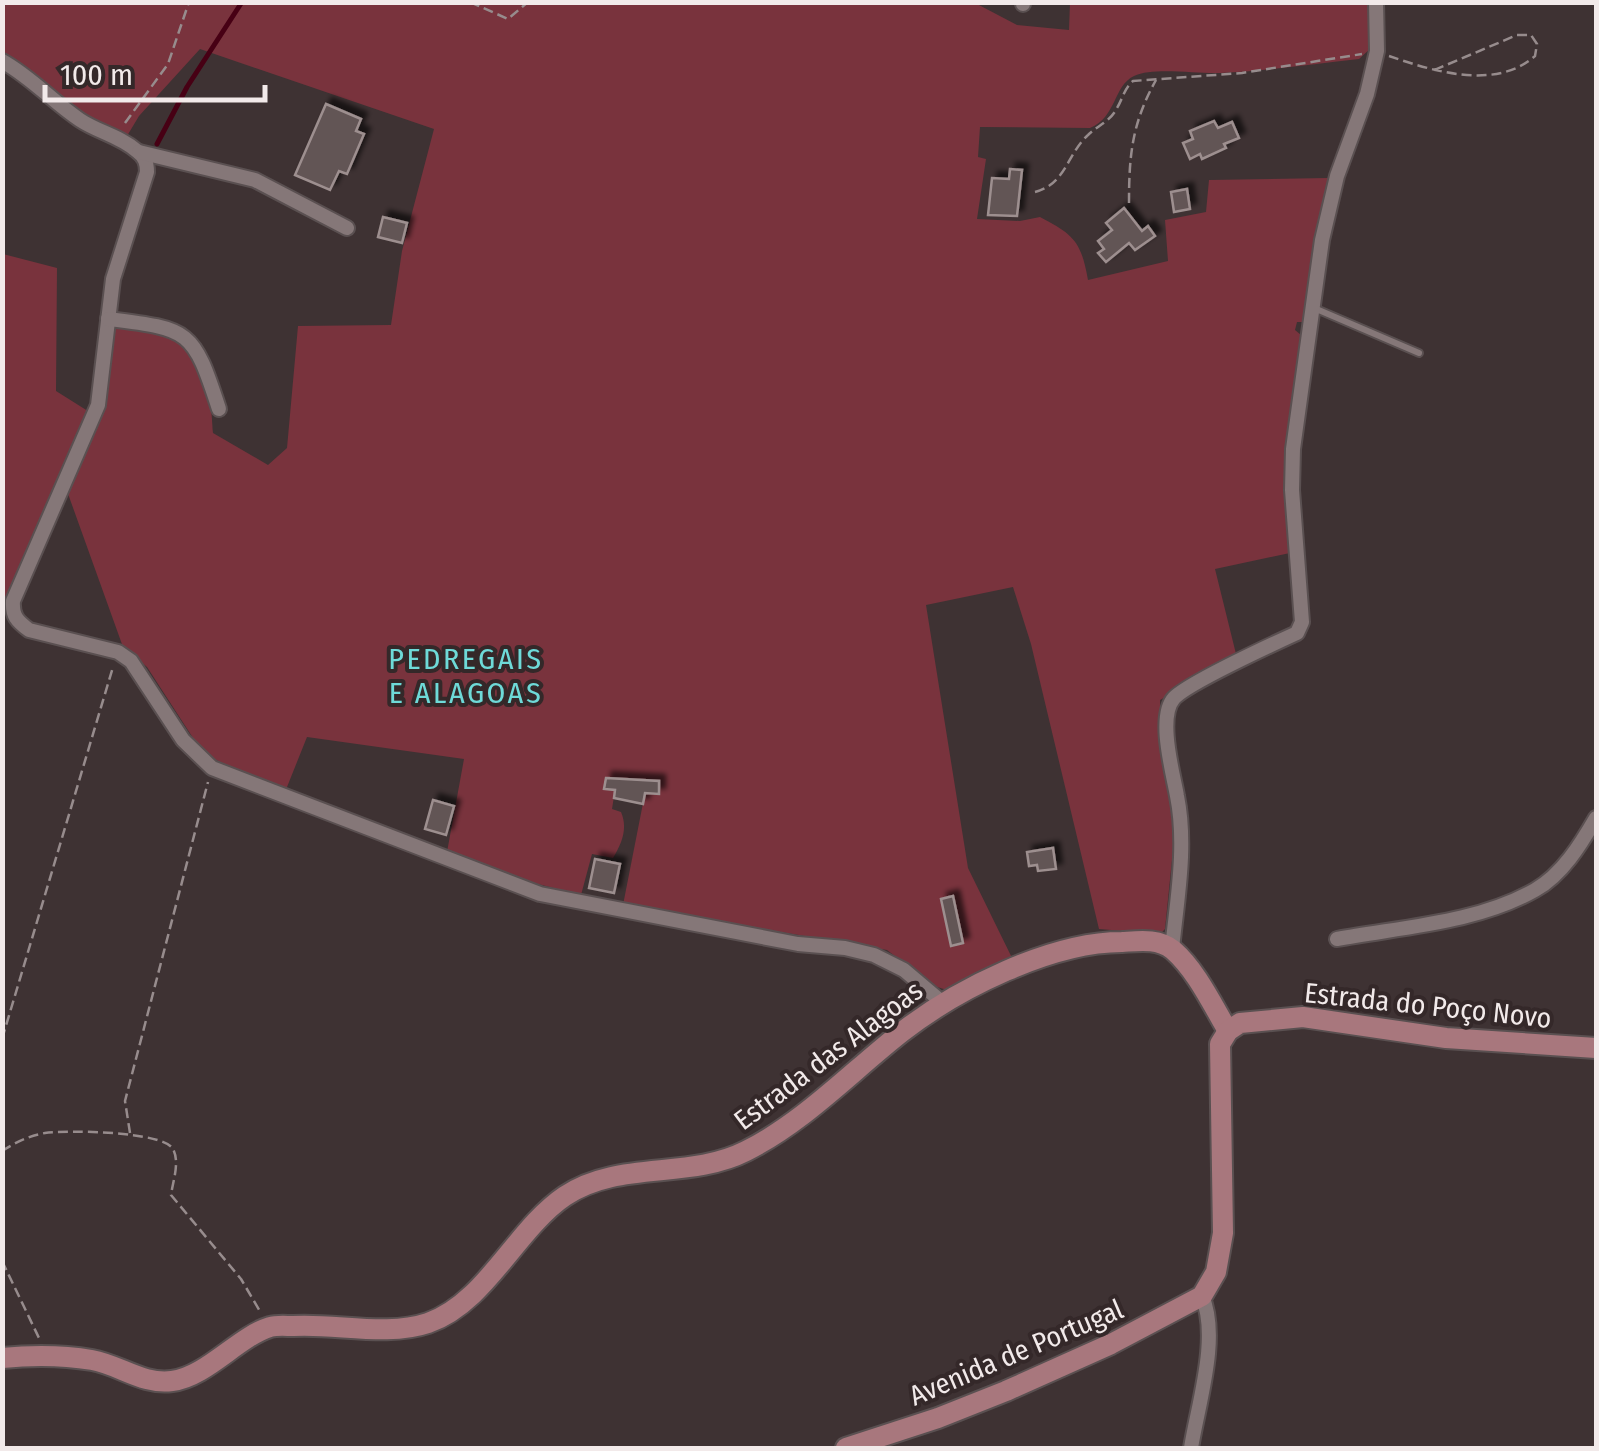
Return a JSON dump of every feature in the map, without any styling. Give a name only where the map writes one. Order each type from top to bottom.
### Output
[{"type":"street","points":[[1191,1448],[1210,1334],[1202,1296],[1216,1272],[1223,1232],[1218,1058],[1228,1031],[1202,988],[1172,950],[1182,851],[1181,814],[1166,726],[1170,704],[1186,690],[1296,633],[1302,622],[1292,490],[1293,448],[1322,240],[1337,176],[1367,94],[1377,51],[1376,2]]},
{"type":"street","points":[[2,62],[20,71],[86,124],[138,152],[148,172],[124,240],[108,319],[98,405],[13,601],[12,612],[17,622],[29,630],[118,652],[142,674],[183,740],[212,768],[540,894],[798,944],[874,954],[904,970],[943,1003]]},
{"type":"street","points":[[138,152],[256,180],[348,228]]},
{"type":"street","points":[[108,319],[180,332],[196,350],[219,409]]},
{"type":"street","points":[[1337,939],[1463,916],[1513,900],[1555,874],[1583,842],[1596,818]]},
{"type":"street","name":"Estrada das Alagoas","points":[[2,1358],[44,1354],[106,1364],[146,1380],[174,1382],[270,1327],[326,1324],[389,1328],[428,1323],[465,1302],[561,1198],[583,1185],[611,1176],[710,1165],[744,1152],[779,1132],[943,1003],[1069,948],[1156,941],[1172,950]]},
{"type":"street","name":"Estrada do Poço Novo","points":[[1228,1031],[1240,1023],[1256,1020],[1303,1017],[1446,1038],[1596,1048]]},
{"type":"street","name":"Avenida de Portugal","points":[[846,1448],[1006,1391],[1112,1344],[1202,1296]]},
{"type":"lane","points":[[1313,308],[1419,352]]},
{"type":"path","points":[[116,137],[168,64],[190,2]]},
{"type":"path","points":[[470,2],[508,19],[528,2]]},
{"type":"path","points":[[1035,192],[1057,182],[1087,135],[1102,127],[1116,111],[1133,81],[1242,73],[1377,51],[1432,71],[1478,74],[1526,64],[1536,56],[1537,44],[1531,35],[1517,35],[1432,71]]},
{"type":"path","points":[[1128,204],[1133,135],[1139,111],[1157,78]]},
{"type":"path","points":[[2,1039],[118,652]]},
{"type":"path","points":[[130,1134],[125,1100],[212,768]]},
{"type":"path","points":[[2,1151],[24,1138],[48,1132],[130,1134],[165,1141],[173,1149],[176,1162],[171,1195],[241,1279],[270,1327]]},
{"type":"path","points":[[2,1262],[37,1331],[44,1354]]},
{"type":"shaded area","points":[[968,2],[1017,25],[1069,30],[1070,3],[1369,3],[1371,48],[1359,59],[1237,72],[1142,73],[1127,81],[1105,117],[1090,128],[980,127],[978,157],[986,159],[977,219],[1020,221],[1040,217],[1052,223],[1079,248],[1088,280],[1168,261],[1165,220],[1206,212],[1209,180],[1328,178],[1304,322],[1297,322],[1295,330],[1301,335],[1287,464],[1290,553],[1215,569],[1237,658],[1160,700],[1161,753],[1175,830],[1165,929],[1160,934],[1099,929],[1031,644],[1013,587],[926,605],[968,868],[1014,962],[947,990],[934,986],[887,950],[623,905],[645,793],[658,781],[606,778],[605,789],[615,790],[612,809],[621,812],[623,835],[613,858],[592,854],[581,895],[447,852],[464,759],[307,737],[285,792],[212,758],[195,741],[147,667],[123,647],[67,491],[93,431],[111,327],[158,331],[187,345],[203,370],[213,433],[268,465],[287,448],[298,326],[391,325],[402,251],[434,129],[200,49],[139,116],[121,146],[80,129],[3,68],[2,3]]},
{"type":"shaded area","points":[[3,254],[57,268],[56,391],[91,413],[3,615]]},
{"type":"building","points":[[326,104],[361,119],[356,131],[364,134],[347,174],[339,171],[330,190],[295,175]]},
{"type":"building","points":[[1214,121],[1218,128],[1232,122],[1239,138],[1202,159],[1200,154],[1190,159],[1183,143],[1193,139],[1190,131]]},
{"type":"building","points":[[1010,169],[1022,170],[1017,216],[988,215],[992,178],[1009,179]]},
{"type":"building","points":[[1187,189],[1190,209],[1174,212],[1171,192]]},
{"type":"building","points":[[1124,208],[1142,231],[1148,226],[1155,236],[1135,250],[1129,243],[1106,262],[1098,253],[1104,249],[1098,241],[1112,230],[1106,223]]},
{"type":"building","points":[[383,217],[407,223],[402,243],[378,237]]},
{"type":"building","points":[[606,778],[659,781],[659,794],[645,793],[643,804],[614,798],[615,790],[604,789]]},
{"type":"building","points":[[433,800],[454,806],[446,835],[425,829]]},
{"type":"building","points":[[1053,848],[1056,869],[1038,871],[1037,865],[1029,866],[1027,852]]},
{"type":"building","points":[[595,859],[620,864],[614,893],[589,888]]},
{"type":"building","points":[[953,896],[963,943],[951,946],[941,899]]},
{"type":"waterway","points":[[157,144],[187,87],[242,2]]},
{"type":"district","name":"PEDREGAIS E ALAGOAS","points":[[466,676]]}]
